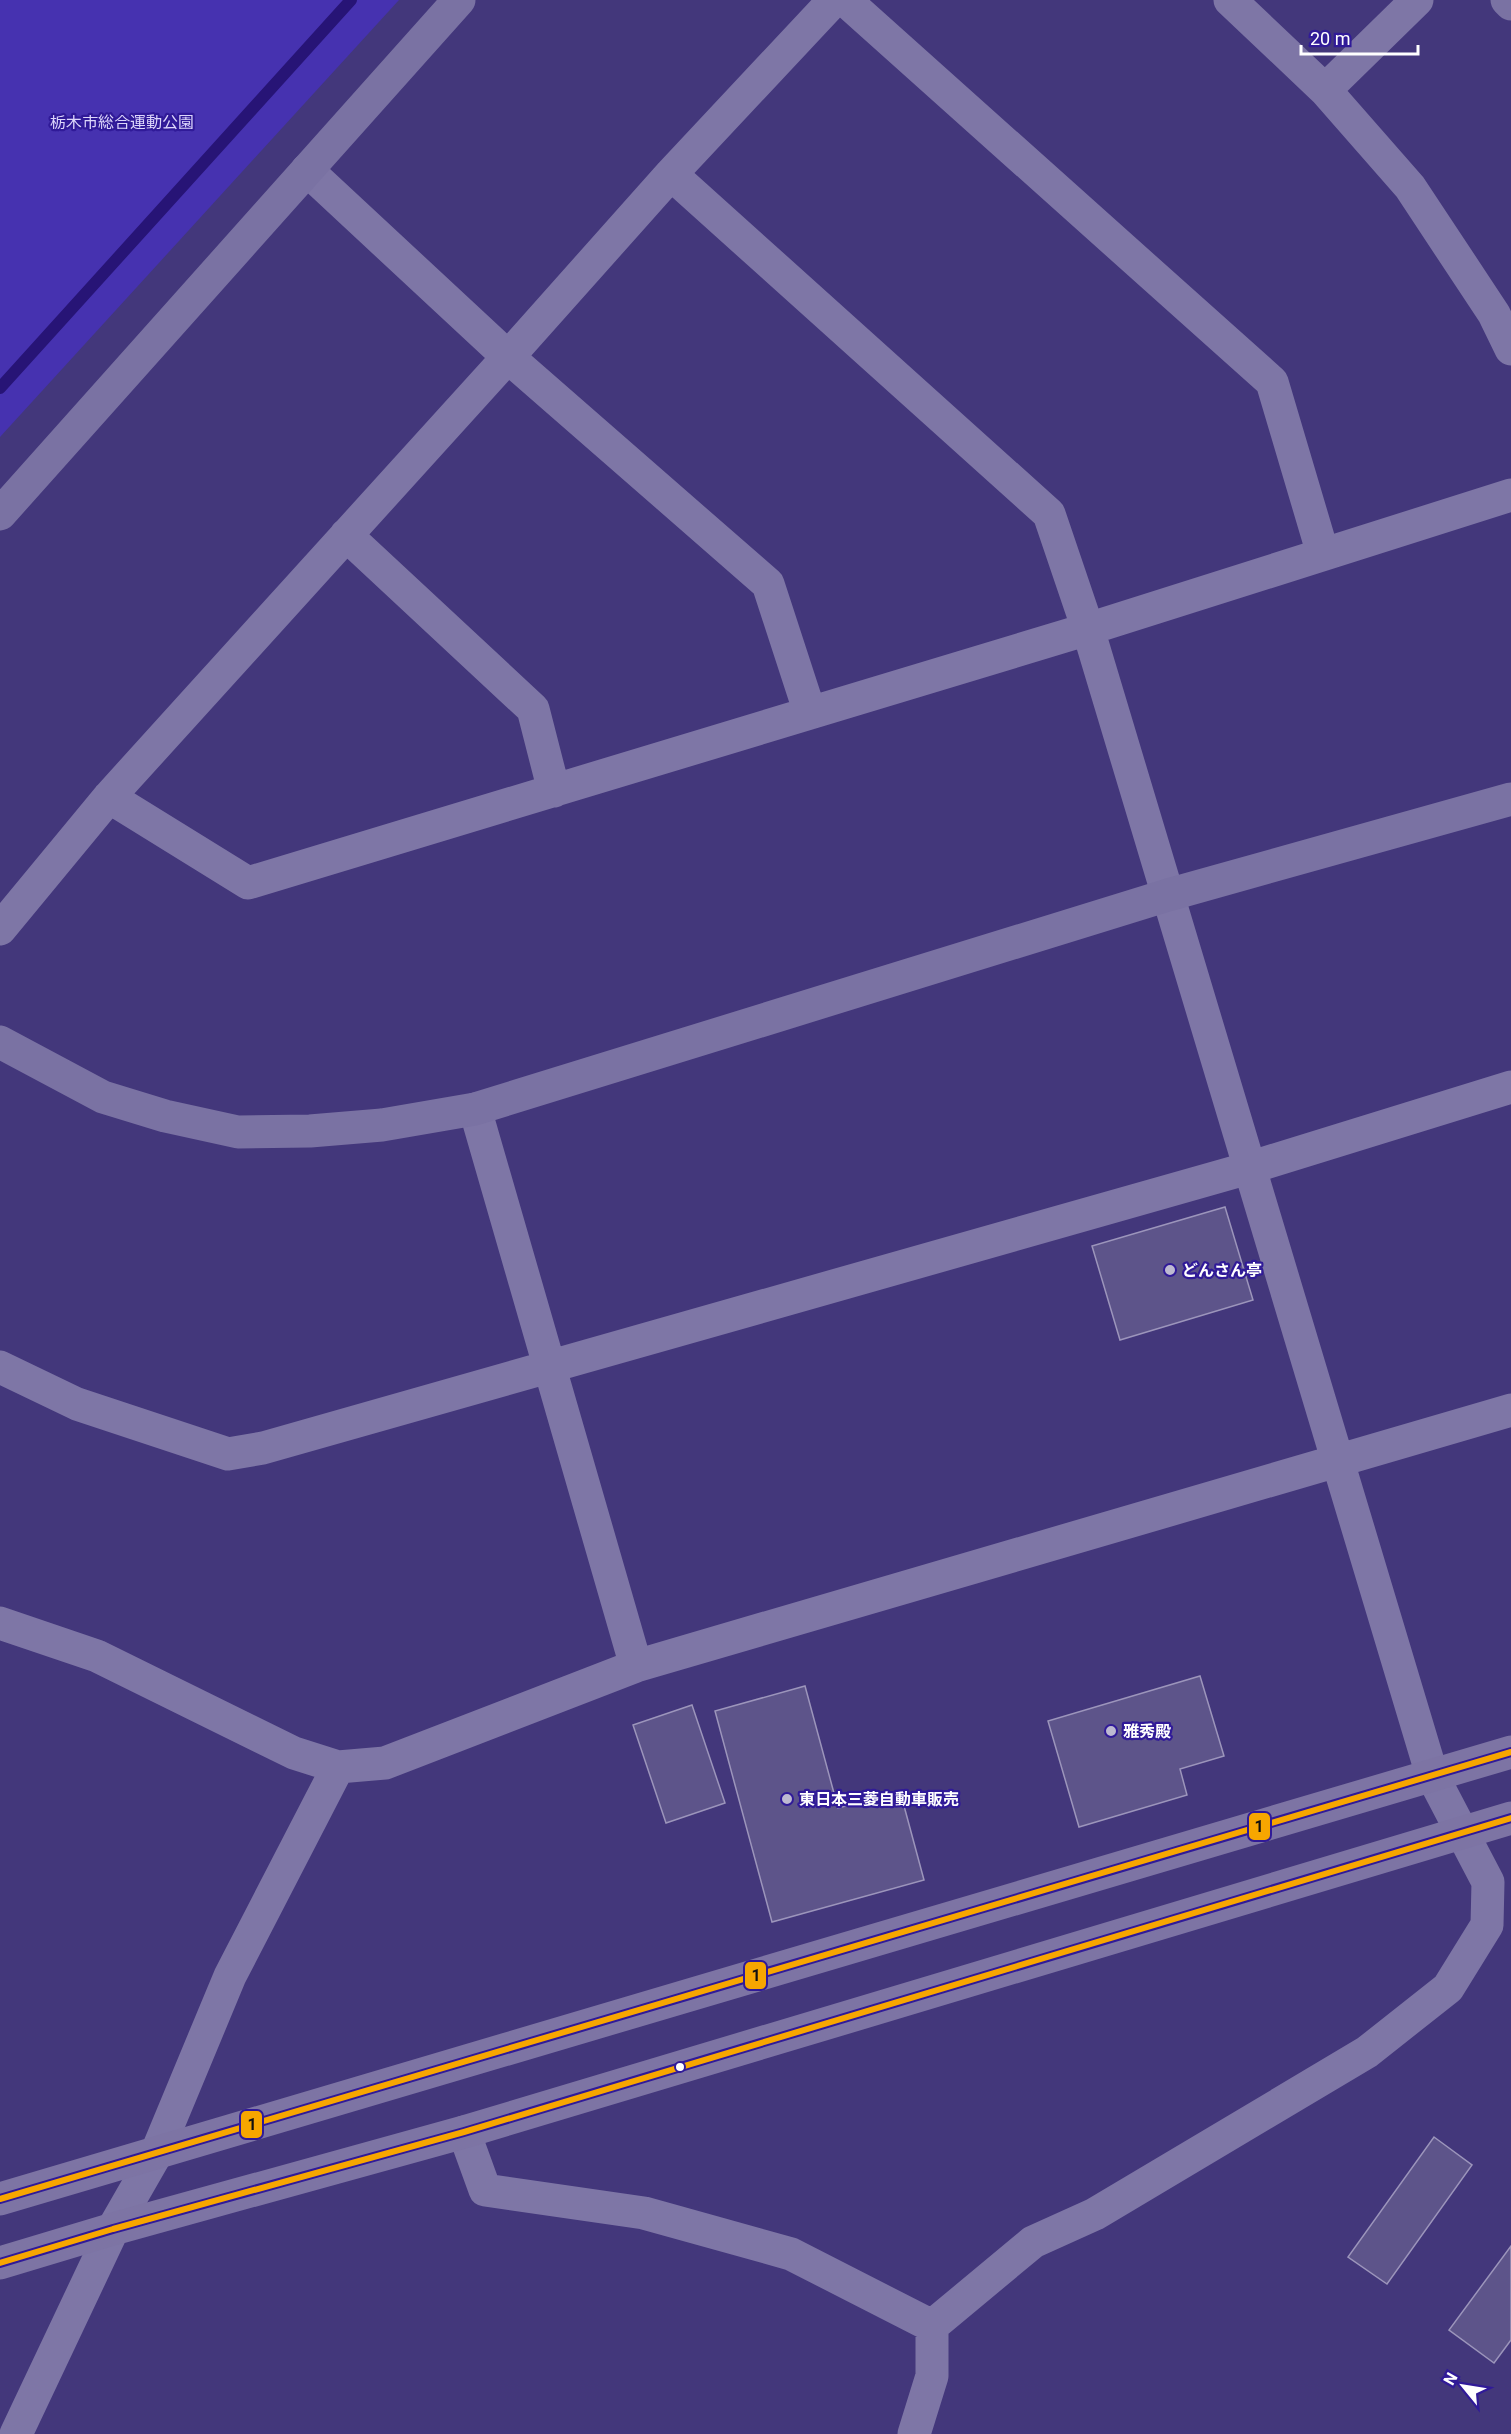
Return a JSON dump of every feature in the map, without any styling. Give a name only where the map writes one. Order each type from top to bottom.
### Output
[{"type":"main road","points":[[0,2199],[1511,1752]]},
{"type":"main road","points":[[0,2263],[113,2229],[464,2132],[1511,1818]]},
{"type":"street","points":[[0,514],[459,0]]},
{"type":"street","points":[[0,928],[110,797],[671,174],[834,0]]},
{"type":"street","points":[[846,0],[1272,382],[1323,554]]},
{"type":"street","points":[[1230,0],[1325,90],[1410,187],[1494,314],[1511,349]]},
{"type":"street","points":[[1325,90],[1417,0]]},
{"type":"street","points":[[1507,0],[1511,4]]},
{"type":"street","points":[[307,170],[508,357],[768,584],[810,713]]},
{"type":"street","points":[[671,174],[1049,514],[1088,629],[1432,1775],[1488,1882],[1487,1925],[1448,1988],[1367,2052],[1095,2214],[1033,2242],[933,2326],[932,2376],[914,2434]]},
{"type":"street","points":[[110,797],[248,883],[1088,629],[1511,495]]},
{"type":"street","points":[[346,535],[533,709],[554,791]]},
{"type":"street","points":[[0,1042],[103,1097],[165,1116],[238,1132],[310,1131],[372,1126],[475,1109],[1168,895],[1511,799]]},
{"type":"street","points":[[0,1366],[77,1404],[228,1454],[263,1448],[1249,1168],[1511,1087]]},
{"type":"street","points":[[475,1109],[636,1666]]},
{"type":"street","points":[[0,1623],[97,1656],[294,1753],[338,1767],[386,1763],[636,1666],[1511,1410]]},
{"type":"street","points":[[16,2434],[113,2229],[156,2154],[230,1976],[338,1767]]},
{"type":"street","points":[[464,2132],[485,2190],[644,2213],[791,2254],[933,2326]]},
{"type":"green space","name":"栃木市総合運動公園","points":[[0,0],[399,0],[0,437]]},
{"type":"building","points":[[1225,1207],[1253,1300],[1120,1340],[1092,1246]]},
{"type":"building","points":[[1200,1676],[1224,1756],[1180,1769],[1187,1795],[1079,1827],[1048,1721]]},
{"type":"building","name":"東日本三菱自動車販売","points":[[805,1686],[838,1808],[900,1791],[924,1880],[772,1922],[715,1711]]},
{"type":"building","points":[[692,1705],[725,1803],[666,1823],[633,1725]]},
{"type":"building","points":[[1434,2137],[1472,2165],[1387,2284],[1348,2257]]},
{"type":"building","points":[[1511,2246],[1511,2340],[1494,2363],[1449,2330]]},
{"type":"waterway","points":[[0,388],[351,0]]},
{"type":"transit line","name":"1","points":[[0,2199],[1511,1752]]},
{"type":"transit line","name":"1","points":[[0,2263],[113,2229],[464,2132],[1511,1818]]},
{"type":"place","name":"どんさん亭","points":[[1170,1270]]},
{"type":"place","name":"雅秀殿","points":[[1111,1731]]},
{"type":"place","name":"東日本三菱自動車販売","points":[[787,1799]]}]
